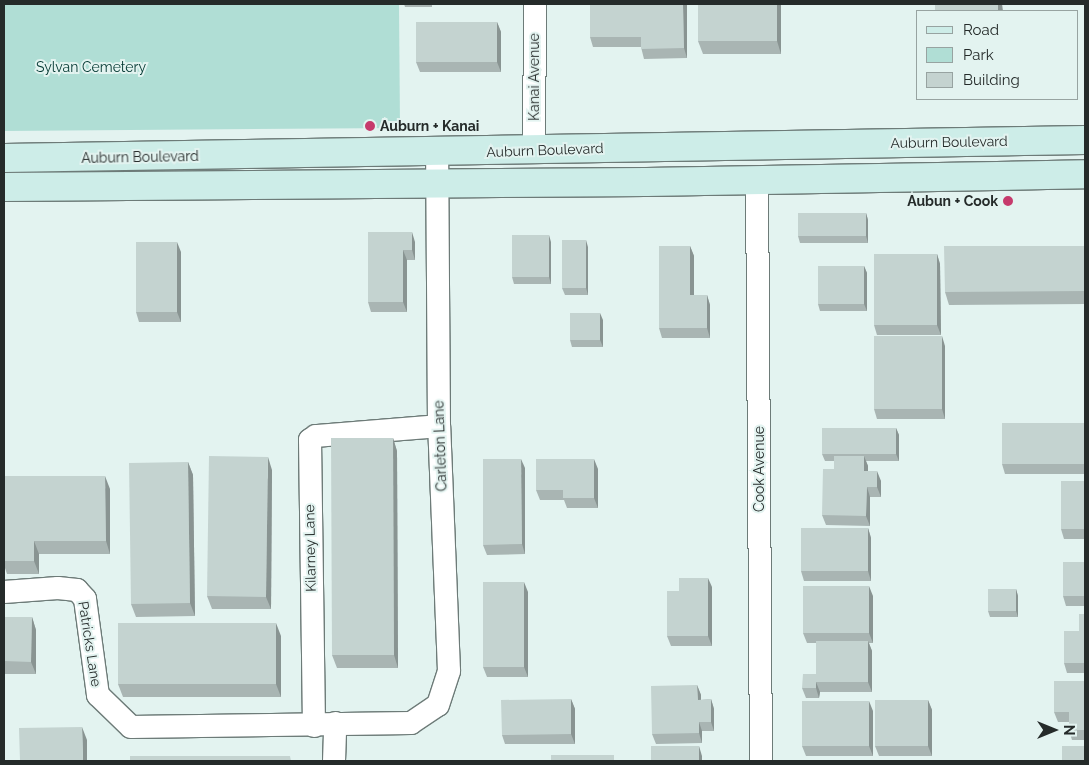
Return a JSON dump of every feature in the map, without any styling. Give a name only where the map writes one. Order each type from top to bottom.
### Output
[{"type":"main road","name":"Auburn Boulevard","points":[[4,158],[437,153],[534,149],[1085,140]]},
{"type":"main road","points":[[757,178],[777,161],[889,158],[953,141]]},
{"type":"main road","points":[[4,171],[57,171],[97,157],[187,186]]},
{"type":"main road","name":"Auburn Boulevard","points":[[4,187],[437,184],[1085,174]]},
{"type":"street","name":"Kanai Avenue","points":[[534,149],[535,4]]},
{"type":"street","name":"Carleton Lane","points":[[411,723],[438,705],[449,671],[439,426],[437,153]]},
{"type":"street","name":"Cook Avenue","points":[[757,178],[761,761]]},
{"type":"street","name":"Kilarney Lane","points":[[334,761],[324,725],[310,440],[316,436],[439,426]]},
{"type":"street","name":"Patricks Lane","points":[[4,592],[58,588],[77,590],[85,599],[98,695],[131,727],[411,723]]},
{"type":"green space","name":"Sylvan Cemetery","points":[[4,4],[399,4],[400,128],[4,131]]},
{"type":"building","points":[[590,4],[683,4],[684,48],[641,49],[641,37],[590,37]]},
{"type":"building","points":[[698,4],[777,4],[777,41],[698,41]]},
{"type":"building","points":[[935,4],[998,4],[998,10],[935,10]]},
{"type":"building","points":[[416,22],[497,22],[497,62],[416,62]]},
{"type":"building","points":[[798,213],[866,213],[866,236],[798,236]]},
{"type":"building","points":[[368,232],[412,232],[412,250],[403,250],[403,302],[368,302]]},
{"type":"building","points":[[512,235],[549,235],[549,277],[512,277]]},
{"type":"building","points":[[562,240],[586,240],[586,288],[562,288]]},
{"type":"building","points":[[136,242],[177,242],[177,312],[136,312]]},
{"type":"building","points":[[659,246],[690,246],[690,295],[707,295],[707,328],[659,328]]},
{"type":"building","points":[[944,246],[1085,246],[1085,291],[945,292]]},
{"type":"building","points":[[874,254],[937,254],[937,325],[874,325]]},
{"type":"building","points":[[818,266],[864,266],[864,304],[818,304]]},
{"type":"building","points":[[570,313],[600,313],[600,340],[570,340]]},
{"type":"building","points":[[874,336],[942,336],[942,409],[874,409]]},
{"type":"building","points":[[1002,423],[1085,423],[1085,464],[1002,464]]},
{"type":"building","points":[[822,428],[896,428],[896,454],[822,454]]},
{"type":"building","points":[[331,438],[393,438],[394,655],[332,655]]},
{"type":"building","points":[[209,456],[268,457],[266,597],[207,596]]},
{"type":"building","points":[[834,456],[864,456],[864,471],[877,471],[877,487],[867,487],[866,516],[822,515],[823,469],[834,469]]},
{"type":"building","points":[[483,459],[521,459],[522,544],[483,545]]},
{"type":"building","points":[[536,459],[594,459],[594,498],[563,498],[563,490],[536,490]]},
{"type":"building","points":[[188,462],[190,603],[131,604],[129,463]]},
{"type":"building","points":[[4,476],[105,476],[106,541],[34,541],[34,561],[4,561]]},
{"type":"building","points":[[1061,481],[1085,481],[1085,529],[1061,529]]},
{"type":"building","points":[[801,528],[868,528],[868,571],[801,571]]},
{"type":"building","points":[[1063,562],[1085,562],[1085,596],[1063,596]]},
{"type":"building","points":[[679,578],[708,578],[708,636],[667,636],[667,591],[679,591]]},
{"type":"building","points":[[483,582],[524,582],[524,667],[483,667]]},
{"type":"building","points":[[803,586],[869,586],[869,633],[803,633]]},
{"type":"building","points":[[988,589],[1016,589],[1016,611],[988,611]]},
{"type":"building","points":[[1079,614],[1085,614],[1085,663],[1064,663],[1064,631],[1079,631]]},
{"type":"building","points":[[4,617],[32,617],[31,662],[4,661]]},
{"type":"building","points":[[118,623],[276,623],[276,684],[118,684]]},
{"type":"building","points":[[816,641],[868,641],[868,682],[816,682],[816,688],[802,688],[803,674],[816,674]]},
{"type":"building","points":[[1054,681],[1085,681],[1085,730],[1069,730],[1069,712],[1054,712]]},
{"type":"building","points":[[697,685],[698,700],[711,699],[711,722],[699,722],[699,733],[652,734],[651,686]]},
{"type":"building","points":[[571,699],[571,734],[502,735],[501,700]]},
{"type":"building","points":[[875,700],[928,700],[928,746],[875,746]]},
{"type":"building","points":[[802,701],[869,701],[869,746],[802,746]]},
{"type":"building","points":[[82,727],[83,761],[20,761],[19,728]]},
{"type":"building","points":[[651,746],[699,746],[699,760],[712,761],[651,761]]},
{"type":"building","points":[[1062,746],[1085,746],[1085,761],[1062,761]]},
{"type":"building","points":[[551,755],[614,755],[614,761],[551,761]]},
{"type":"building","points":[[130,756],[290,756],[291,761],[130,761]]},
{"type":"place","name":"Auburn + Kanai","points":[[370,126]]},
{"type":"place","name":"Aubun + Cook","points":[[1008,201]]}]
